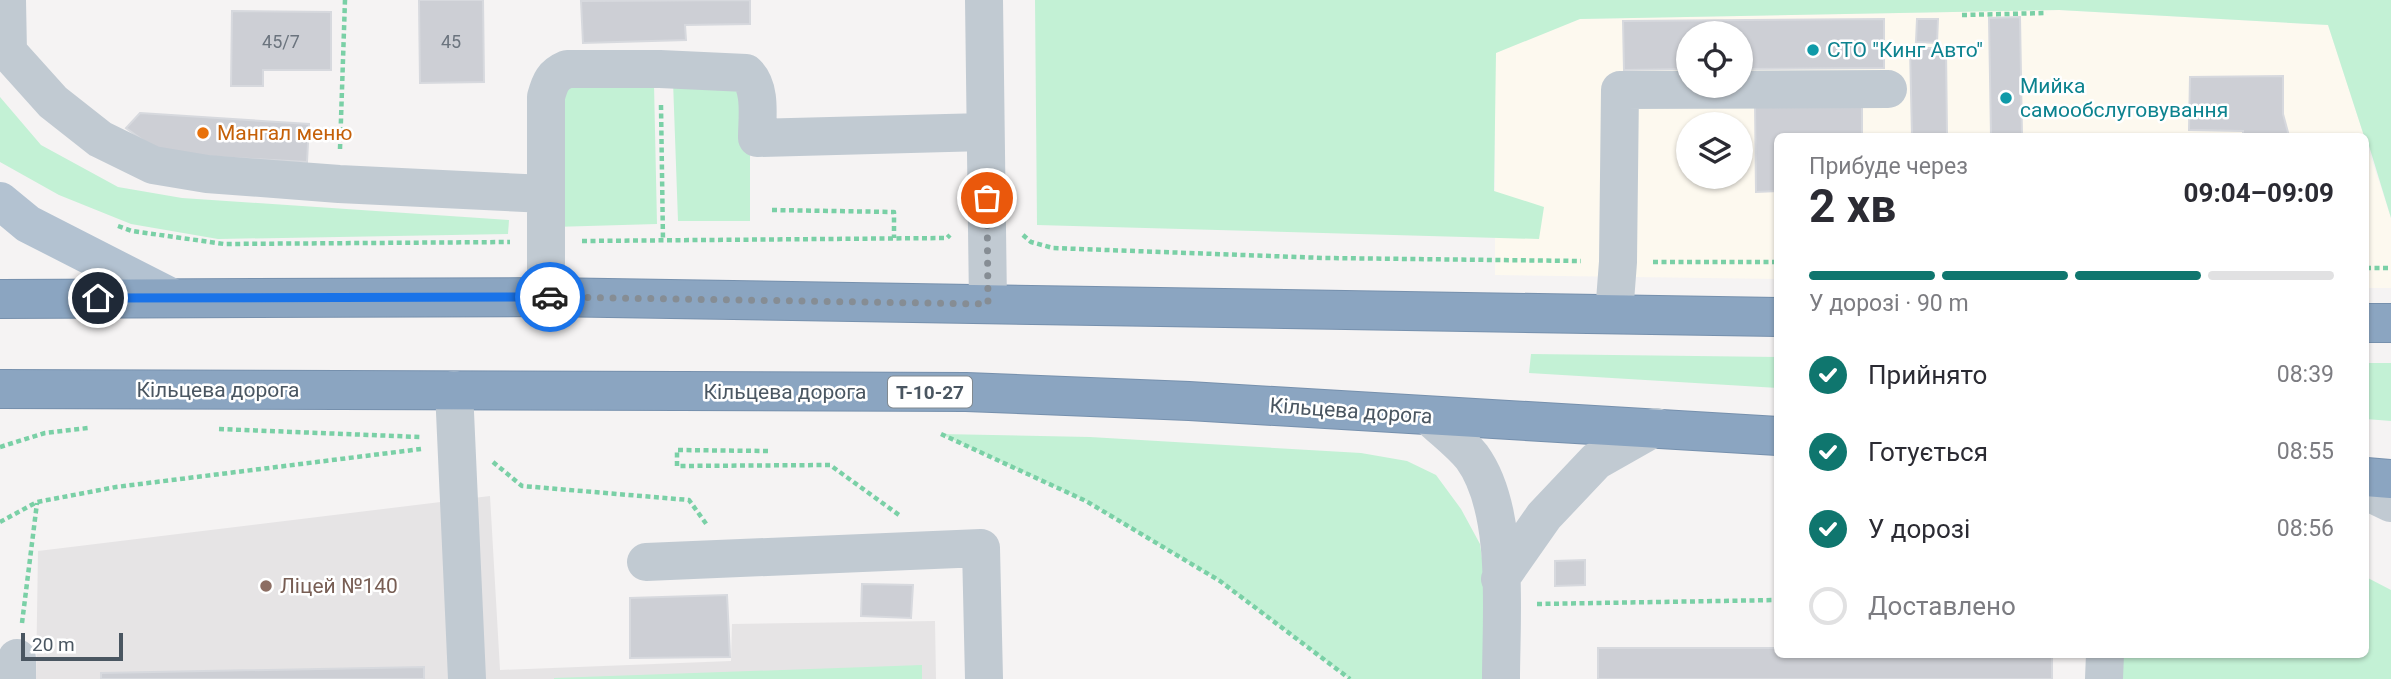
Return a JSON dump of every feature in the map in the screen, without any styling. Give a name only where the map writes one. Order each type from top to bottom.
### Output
[{"type":"highway","points":[[0,299],[546,297],[1774,317]]},
{"type":"highway","points":[[2369,323],[2391,323]]},
{"type":"highway","name":"Кільцева дорога","points":[[0,389],[966,392],[1189,401],[1774,436]]},
{"type":"highway","points":[[0,416],[81,389]]},
{"type":"highway","points":[[2369,477],[2391,479]]},
{"type":"main road","points":[[0,201],[28,224],[171,297]]},
{"type":"street","points":[[7,0],[8,52],[53,102],[100,139],[153,165],[207,174],[339,184],[546,194]]},
{"type":"street","points":[[984,0],[988,304]]},
{"type":"street","points":[[546,297],[546,97],[551,80],[568,69],[746,73],[753,80],[756,94],[757,138],[985,132]]},
{"type":"street","points":[[1614,314],[1618,262],[1620,90],[1888,89]]},
{"type":"street","points":[[454,390],[467,679]]},
{"type":"street","points":[[1429,416],[1471,456],[1485,480],[1500,538],[1501,679]]},
{"type":"street","points":[[1500,592],[1544,516],[1596,461],[1656,427]]},
{"type":"street","points":[[2369,492],[2391,503]]},
{"type":"street","points":[[646,562],[964,548],[984,679]]},
{"type":"street","points":[[2105,658],[2105,679]]},
{"type":"path","points":[[339,184],[345,0]]},
{"type":"path","points":[[1962,15],[2047,13]]},
{"type":"path","points":[[660,69],[663,241]]},
{"type":"path","points":[[772,210],[894,212],[894,238]]},
{"type":"path","points":[[107,223],[132,231],[224,244],[947,238],[955,232],[959,220],[1015,219],[1021,233],[1031,242],[1053,248],[1324,258],[1774,262]]},
{"type":"path","points":[[2369,268],[2391,268]]},
{"type":"path","points":[[0,447],[45,433],[92,428]]},
{"type":"path","points":[[209,429],[425,437]]},
{"type":"path","points":[[940,434],[1097,507],[1220,581],[1350,679]]},
{"type":"path","points":[[0,522],[37,502],[116,487],[425,449]]},
{"type":"path","points":[[768,451],[677,450],[677,466],[830,465],[964,548]]},
{"type":"path","points":[[492,462],[522,486],[690,500],[730,559]]},
{"type":"path","points":[[17,669],[37,502]]},
{"type":"path","points":[[1500,592],[1774,600]]},
{"type":"shaded area","points":[[2059,10],[2328,25],[2363,133],[1774,133],[1774,279],[1495,275],[1495,53],[1579,19]]},
{"type":"shaded area","points":[[2369,151],[2391,218],[2391,288],[2369,288]]},
{"type":"shaded area","name":"Ліцей №140","points":[[490,496],[500,670],[731,661],[732,624],[935,621],[936,679],[36,679],[38,551]]},
{"type":"green space","points":[[1035,0],[2391,0],[2391,218],[2369,146],[2369,133],[2363,133],[2328,25],[2059,10],[1580,19],[1496,53],[1494,191],[1544,207],[1539,239],[1037,225]]},
{"type":"green space","points":[[733,80],[750,97],[750,221],[678,221],[673,81]]},
{"type":"green space","points":[[654,84],[657,224],[553,227],[562,87]]},
{"type":"green space","points":[[0,97],[41,145],[118,187],[182,198],[509,220],[508,234],[218,239],[131,224],[59,195],[0,162]]},
{"type":"green space","points":[[1531,354],[1774,357],[1774,388],[1529,373]]},
{"type":"green space","points":[[2369,363],[2391,363],[2391,421],[2369,419]]},
{"type":"green space","points":[[941,434],[1090,437],[1361,453],[1407,461],[1436,475],[1461,509],[1480,544],[1487,595],[1488,679],[1350,679],[1220,581],[1086,501]]},
{"type":"green space","points":[[2369,579],[2391,590],[2391,679],[2117,679],[2117,658],[2369,658]]},
{"type":"green space","points":[[922,665],[922,679],[554,679],[554,678]]},
{"type":"building","points":[[419,0],[483,0],[484,82],[420,83]]},
{"type":"building","points":[[750,0],[750,24],[685,25],[686,40],[583,43],[581,1]]},
{"type":"building","points":[[232,11],[331,12],[331,70],[263,70],[263,86],[231,86]]},
{"type":"building","name":"Мийка самообслуговування","points":[[2020,17],[2022,133],[1991,133],[1989,18]]},
{"type":"building","name":"СТО \"Кинг Авто\"","points":[[1884,19],[1884,68],[1753,69],[1753,21],[1676,21],[1676,69],[1624,70],[1623,21]]},
{"type":"building","points":[[1917,19],[1938,19],[1937,43],[1916,42]]},
{"type":"building","points":[[1910,48],[1946,48],[1947,133],[1912,133]]},
{"type":"building","points":[[2283,76],[2283,114],[2288,133],[2189,130],[2190,77]]},
{"type":"building","points":[[1862,101],[1862,133],[1774,133],[1774,191],[1756,192],[1755,102]]},
{"type":"building","points":[[140,113],[309,124],[307,162],[162,154],[126,128]]},
{"type":"building","points":[[1585,560],[1585,585],[1555,586],[1555,561]]},
{"type":"building","points":[[862,584],[913,585],[911,618],[861,616]]},
{"type":"building","points":[[727,595],[730,657],[630,658],[630,598]]},
{"type":"building","points":[[1598,648],[1774,648],[1774,658],[2052,658],[2052,679],[1598,679]]},
{"type":"building","points":[[424,667],[424,679],[101,679],[101,673]]},
{"type":"way so far","points":[[550,297],[988,304],[987,198]]},
{"type":"place","name":"СТО \"Кинг Авто\"","points":[[1813,50]]},
{"type":"place","name":"Мийка самообслуговування","points":[[2006,98]]},
{"type":"place","name":"Мангал меню","points":[[203,133]]},
{"type":"place","name":"Ліцей №140","points":[[266,586]]},
{"type":"route","points":[[98,298],[550,297]]}]
